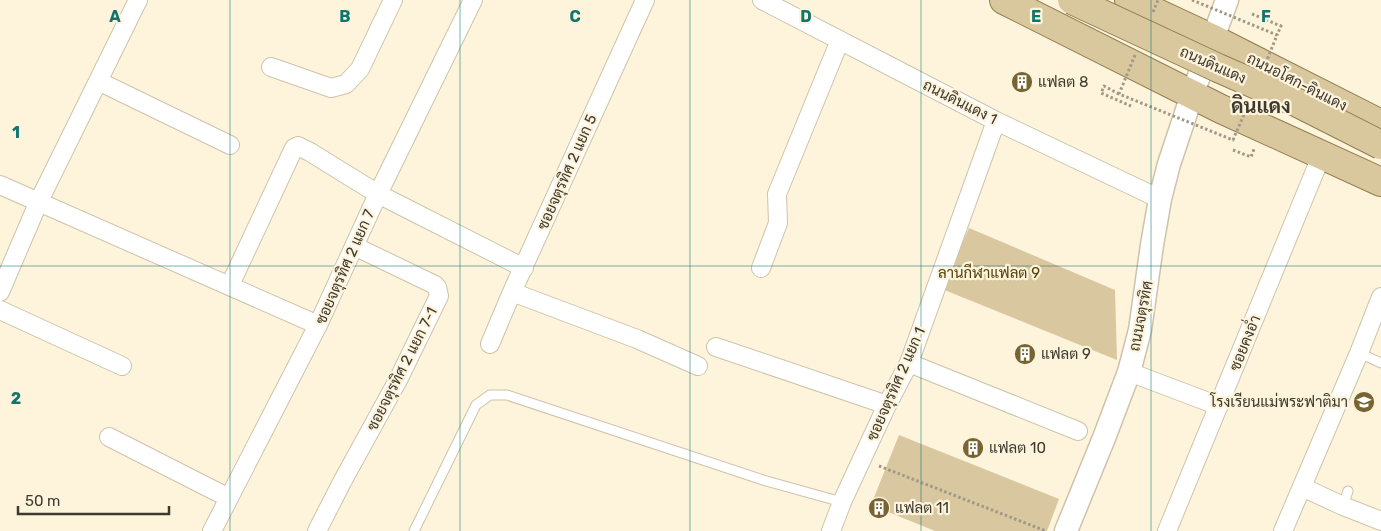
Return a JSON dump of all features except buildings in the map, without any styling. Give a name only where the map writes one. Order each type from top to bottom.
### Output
[{"type":"main road","name":"ถนนดินแดง","points":[[1072,0],[1298,103],[1381,146]]},
{"type":"main road","name":"ถนนดินแดง","points":[[1129,0],[1213,40]]},
{"type":"main road","points":[[1008,1],[1221,109],[1381,182]]},
{"type":"main road","name":"ถนนอโศก-ดินแดง","points":[[1213,40],[1381,124]]},
{"type":"street","points":[[0,292],[39,201],[138,0]]},
{"type":"street","points":[[271,67],[331,88],[346,84],[360,69],[393,0]]},
{"type":"street","name":"ซอยจตุรทิศ 2 แยก 5","points":[[490,344],[645,0]]},
{"type":"street","name":"ถนนดินแดง 1","points":[[762,0],[996,121],[1160,199]]},
{"type":"street","name":"ถนนจตุรทิศ","points":[[1066,531],[1129,372],[1140,330],[1160,199],[1169,164],[1192,94],[1227,0]]},
{"type":"street","name":"ซอยจตุรทิศ 2 แยก 7","points":[[212,531],[318,325],[467,2]]},
{"type":"street","points":[[761,268],[778,223],[777,194],[840,40]]},
{"type":"street","points":[[98,81],[230,145]]},
{"type":"street","name":"ซอยจตุรทิศ 2 แยก 1","points":[[831,531],[842,502],[887,405],[909,363],[996,121]]},
{"type":"street","points":[[230,285],[294,148],[298,146],[378,194],[524,268]]},
{"type":"street","name":"ซอยคงอ่ำ","points":[[1167,531],[1322,154]]},
{"type":"street","points":[[0,185],[318,325]]},
{"type":"street","name":"ซอยจตุรทิศ 2 แยก 7-1","points":[[317,531],[398,380],[438,296],[435,285],[354,246]]},
{"type":"street","points":[[512,292],[637,339],[698,366]]},
{"type":"street","points":[[1283,531],[1381,297]]},
{"type":"street","points":[[0,310],[122,366]]},
{"type":"street","points":[[716,347],[887,405]]},
{"type":"street","points":[[909,363],[1078,431]]},
{"type":"street","points":[[1129,372],[1219,406]]},
{"type":"street","points":[[109,437],[229,498]]},
{"type":"street","points":[[1302,487],[1345,498],[1381,521]]},
{"type":"lane","points":[[1359,353],[1381,364]]},
{"type":"lane","points":[[414,531],[476,405],[490,395],[507,394],[763,480],[842,502]]},
{"type":"path","points":[[1252,14],[1281,26],[1277,35]]},
{"type":"path","points":[[1119,94],[1104,86],[1101,92],[1131,106]]},
{"type":"path","points":[[1233,140],[1240,143]]},
{"type":"path","points":[[1233,150],[1251,157],[1254,148],[1247,146]]},
{"type":"path","points":[[862,460],[1046,531]]},
{"type":"green space","name":"ลานกีฬาแฟลต 9","points":[[969,228],[1115,290],[1117,360],[942,289]]},
{"type":"green space","points":[[899,435],[1059,499],[1047,531],[935,531],[871,505]]},
{"type":"place","name":"แฟลต 8","points":[[1022,82]]},
{"type":"place","name":"แฟลต 9","points":[[1025,354]]},
{"type":"place","name":"โรงเรียนแม่พระฟาติมา","points":[[1364,402]]},
{"type":"place","name":"แฟลต 10","points":[[973,448]]},
{"type":"place","name":"แฟลต 11","points":[[879,508]]},
{"type":"district","name":"ดินแดง","points":[[1261,106]]}]
